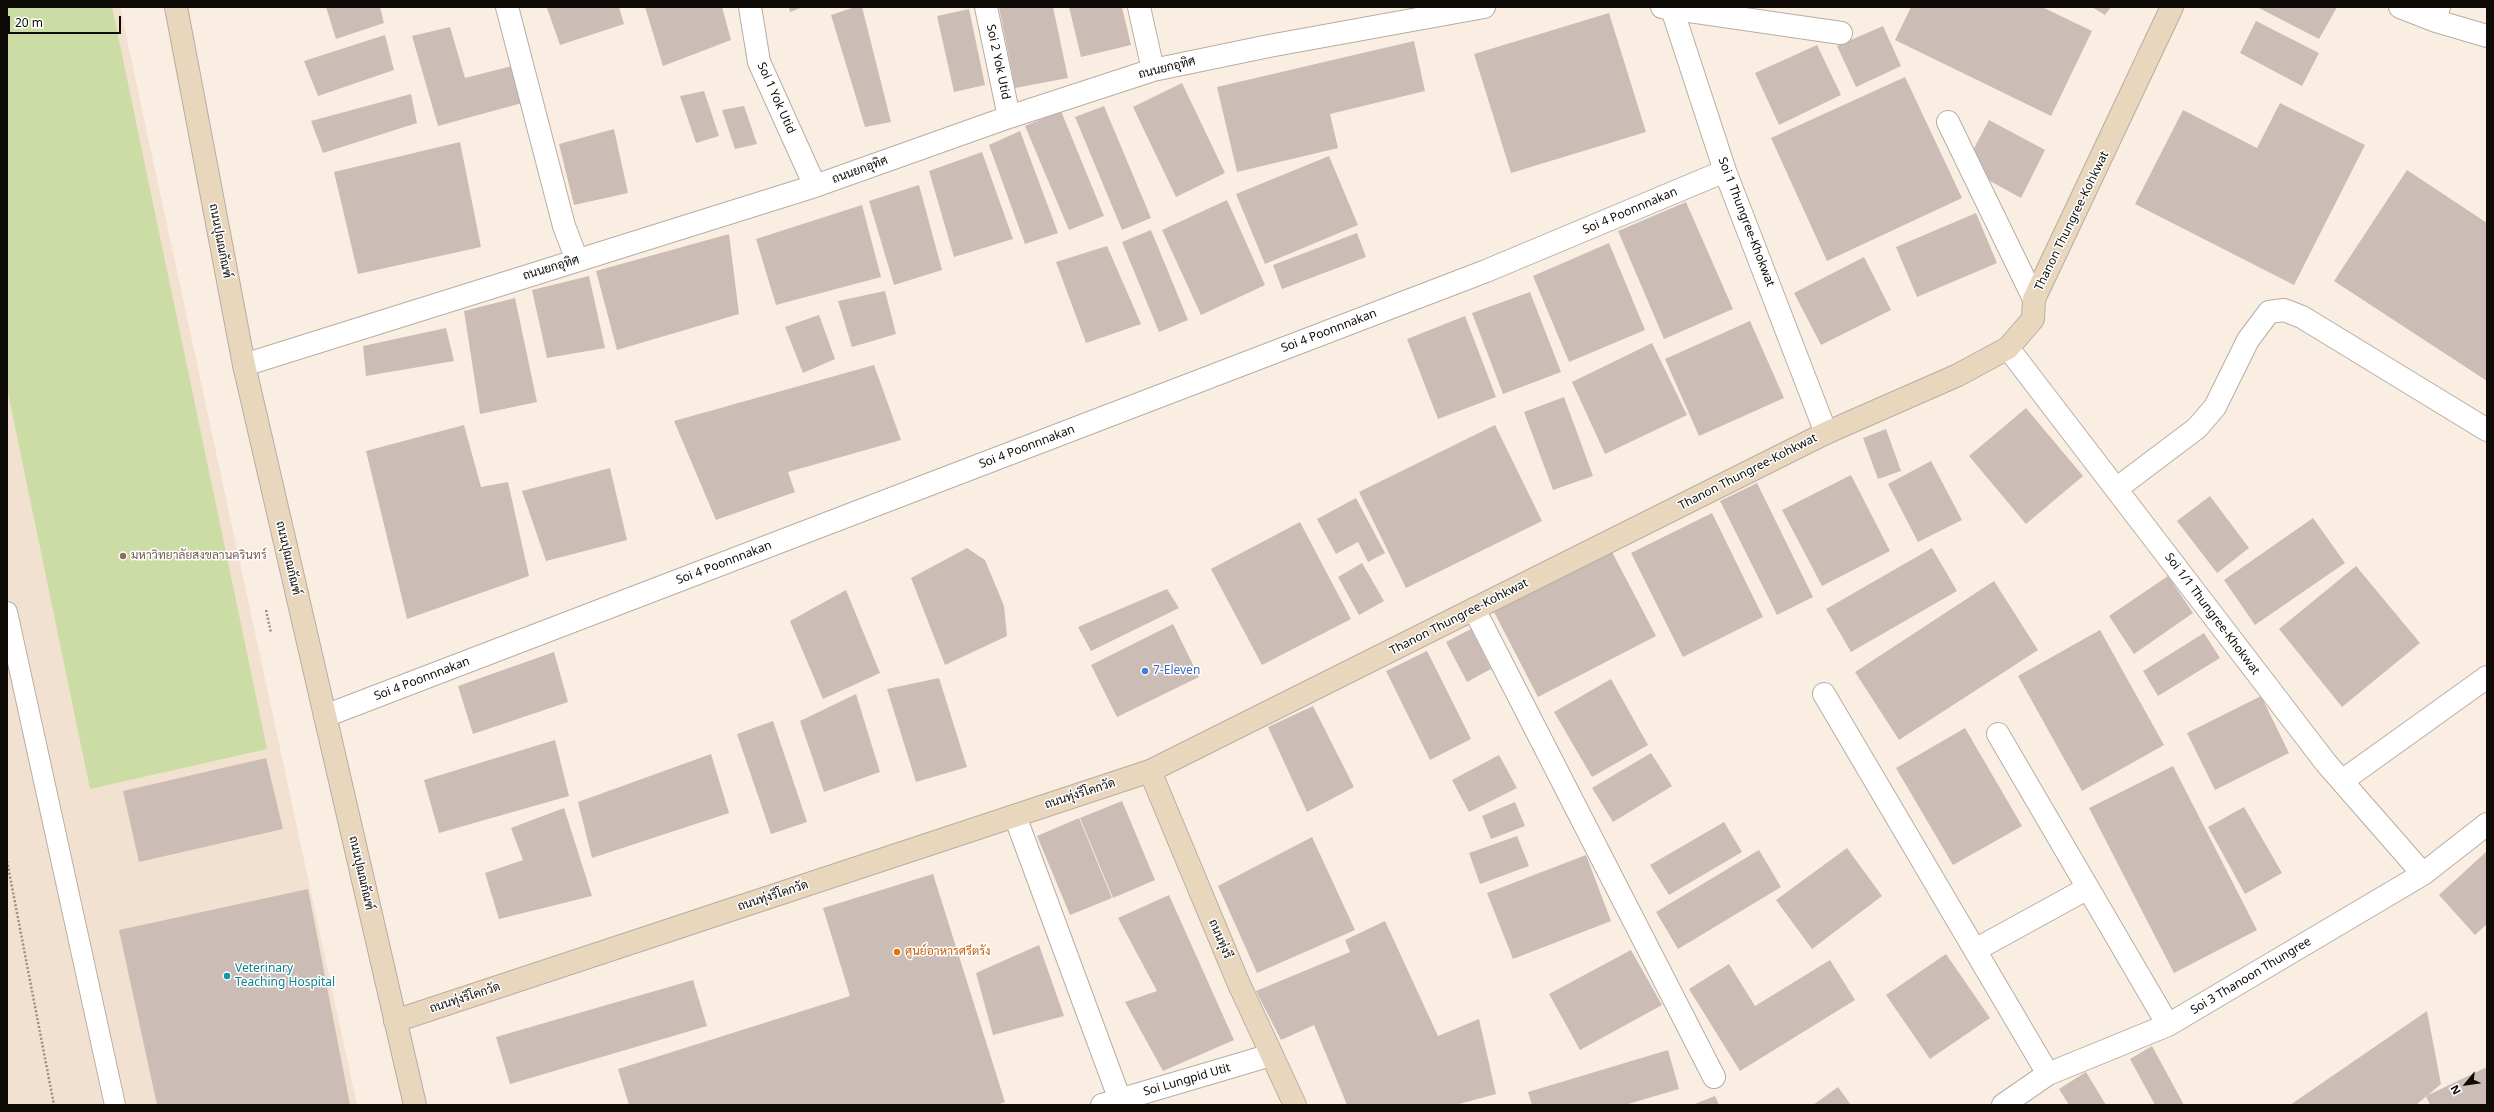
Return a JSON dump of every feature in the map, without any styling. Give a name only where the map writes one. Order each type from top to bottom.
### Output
[{"type":"street","name":"ถนนปุณณกัณฑ์","points":[[176,7],[244,365],[415,1105]]},
{"type":"street","points":[[507,7],[564,226],[577,260]]},
{"type":"street","name":"Soi 1 Yok Utid","points":[[750,7],[759,62],[815,186]]},
{"type":"street","name":"Soi 2 Yok Utid","points":[[986,7],[1009,117]]},
{"type":"street","points":[[1139,7],[1153,70]]},
{"type":"street","name":"ถนนยกอุทิศ","points":[[244,365],[815,186],[1009,117],[1153,70],[1431,12],[1484,7]]},
{"type":"street","name":"Thanon Thungree-Kohkwat","points":[[1150,771],[1826,433],[1958,375],[2008,348],[2033,319],[2034,299],[2172,7]]},
{"type":"street","points":[[2400,7],[2438,14],[2487,36]]},
{"type":"street","points":[[1667,8],[1841,33]]},
{"type":"street","name":"Soi 1 Thungree-Khokwat","points":[[1667,8],[1725,171],[1826,433]]},
{"type":"street","points":[[1948,122],[2034,299]]},
{"type":"street","name":"Soi 4 Poonnnakan","points":[[325,716],[1479,274],[1725,171]]},
{"type":"street","points":[[2116,489],[2197,428],[2215,407],[2248,340],[2269,312],[2284,310],[2302,317],[2487,430]]},
{"type":"street","name":"Soi 1/1 Thungree-Khokwat","points":[[2008,348],[2342,781],[2423,874]]},
{"type":"street","points":[[1474,609],[1714,1077]]},
{"type":"street","points":[[2342,781],[2487,677]]},
{"type":"street","points":[[1824,694],[2048,1074]]},
{"type":"street","points":[[1998,734],[2168,1025]]},
{"type":"street","name":"ถนนทุ่งรีโคกวัด","points":[[395,1021],[1150,771]]},
{"type":"street","name":"ถนนทุ่งรี","points":[[1150,771],[1238,982],[1295,1105]]},
{"type":"street","points":[[1015,816],[1111,1102]]},
{"type":"street","name":"Soi 3 Thanoon Thungree","points":[[2004,1105],[2048,1074],[2168,1025],[2423,874],[2487,824]]},
{"type":"street","points":[[1975,950],[2088,888]]},
{"type":"street","name":"Soi Lungpid Utit","points":[[1111,1102],[1271,1055]]},
{"type":"lane","points":[[7,612],[115,1105]]},
{"type":"path","points":[[7,861],[54,1105]]},
{"type":"shaded area","name":"มหาวิทยาลัยสงขลานครินทร์","points":[[7,7],[120,7],[357,1105],[7,1105]]},
{"type":"green space","points":[[7,7],[112,7],[267,749],[90,789],[7,388]]},
{"type":"building","points":[[326,7],[380,7],[384,23],[336,39]]},
{"type":"building","points":[[619,7],[624,24],[560,45],[547,8]]},
{"type":"building","points":[[645,7],[722,7],[731,40],[663,66]]},
{"type":"building","points":[[789,7],[803,7],[790,12]]},
{"type":"building","points":[[855,7],[862,7],[891,122],[865,127],[831,15]]},
{"type":"building","points":[[999,7],[1053,7],[1068,78],[1015,88]]},
{"type":"building","points":[[1069,7],[1122,7],[1131,45],[1081,57]]},
{"type":"building","points":[[1911,7],[2042,7],[2092,31],[2051,116],[1895,40]]},
{"type":"building","points":[[2092,7],[2111,7],[2105,15]]},
{"type":"building","points":[[2257,7],[2337,7],[2319,39]]},
{"type":"building","points":[[969,9],[985,85],[954,92],[937,16]]},
{"type":"building","points":[[1609,13],[1646,132],[1511,173],[1474,54]]},
{"type":"building","points":[[2256,21],[2319,53],[2302,86],[2240,53]]},
{"type":"building","points":[[1883,26],[1901,66],[1856,87],[1837,46]]},
{"type":"building","points":[[450,27],[465,78],[512,66],[522,103],[438,126],[412,36]]},
{"type":"building","points":[[385,35],[394,70],[318,96],[304,61]]},
{"type":"building","points":[[1414,41],[1425,91],[1330,114],[1338,148],[1237,172],[1217,87]]},
{"type":"building","points":[[1817,45],[1841,95],[1779,125],[1755,73]]},
{"type":"building","points":[[1905,77],[1962,198],[1827,261],[1771,138]]},
{"type":"building","points":[[1182,83],[1225,173],[1176,197],[1133,107]]},
{"type":"building","points":[[704,91],[719,136],[696,143],[680,96]]},
{"type":"building","points":[[411,94],[417,123],[323,153],[311,121]]},
{"type":"building","points":[[2280,103],[2365,145],[2294,285],[2135,204],[2183,110],[2257,148]]},
{"type":"building","points":[[744,106],[757,144],[735,149],[722,110]]},
{"type":"building","points":[[1104,106],[1151,218],[1122,230],[1075,117]]},
{"type":"building","points":[[1061,111],[1104,216],[1069,230],[1025,126]]},
{"type":"building","points":[[1989,120],[2045,150],[2021,198],[1990,181],[1972,152]]},
{"type":"building","points":[[614,129],[628,193],[574,205],[559,144]]},
{"type":"building","points":[[1020,131],[1058,233],[1025,244],[989,145]]},
{"type":"building","points":[[460,142],[481,247],[358,274],[334,172]]},
{"type":"building","points":[[982,152],[1013,239],[954,257],[929,171]]},
{"type":"building","points":[[1329,156],[1358,225],[1265,264],[1236,194]]},
{"type":"building","points":[[2407,170],[2487,223],[2487,381],[2334,281]]},
{"type":"building","points":[[919,185],[942,270],[894,285],[869,201]]},
{"type":"building","points":[[1227,200],[1265,285],[1201,315],[1162,230]]},
{"type":"building","points":[[1686,202],[1733,309],[1664,339],[1618,231]]},
{"type":"building","points":[[862,205],[881,277],[776,305],[756,239]]},
{"type":"building","points":[[1976,213],[1997,263],[1917,297],[1896,247]]},
{"type":"building","points":[[1151,230],[1188,320],[1159,332],[1122,242]]},
{"type":"building","points":[[1357,233],[1366,257],[1282,289],[1273,265]]},
{"type":"building","points":[[729,234],[739,314],[617,350],[596,271]]},
{"type":"building","points":[[1609,243],[1645,330],[1569,362],[1533,276]]},
{"type":"building","points":[[1107,246],[1141,324],[1086,343],[1056,262]]},
{"type":"building","points":[[1864,257],[1891,310],[1821,345],[1794,293]]},
{"type":"building","points":[[589,276],[605,348],[547,358],[532,290]]},
{"type":"building","points":[[885,291],[896,334],[852,347],[838,301]]},
{"type":"building","points":[[1530,292],[1561,372],[1503,394],[1472,313]]},
{"type":"building","points":[[515,298],[537,402],[480,414],[464,311]]},
{"type":"building","points":[[819,315],[835,359],[803,373],[785,327]]},
{"type":"building","points":[[1465,316],[1496,397],[1438,419],[1407,339]]},
{"type":"building","points":[[1750,321],[1784,398],[1699,436],[1665,359]]},
{"type":"building","points":[[446,328],[454,361],[366,376],[363,346]]},
{"type":"building","points":[[1652,343],[1687,415],[1605,454],[1572,382]]},
{"type":"building","points":[[874,365],[901,440],[788,472],[795,492],[716,520],[674,421]]},
{"type":"building","points":[[1564,397],[1593,476],[1553,490],[1524,412]]},
{"type":"building","points":[[2026,408],[2083,476],[2026,524],[1969,456]]},
{"type":"building","points":[[464,425],[481,487],[508,482],[529,576],[407,619],[366,451]]},
{"type":"building","points":[[1495,425],[1542,521],[1406,588],[1359,492]]},
{"type":"building","points":[[1886,429],[1901,471],[1878,479],[1863,438]]},
{"type":"building","points":[[1931,461],[1962,520],[1918,542],[1888,484]]},
{"type":"building","points":[[610,468],[627,540],[546,561],[522,491]]},
{"type":"building","points":[[1851,475],[1890,551],[1822,586],[1782,510]]},
{"type":"building","points":[[1757,483],[1813,597],[1777,615],[1720,501]]},
{"type":"building","points":[[2210,496],[2249,548],[2217,573],[2177,521]]},
{"type":"building","points":[[1356,498],[1385,553],[1368,562],[1358,542],[1336,554],[1317,519]]},
{"type":"building","points":[[1712,513],[1763,617],[1683,657],[1631,553]]},
{"type":"building","points":[[2313,518],[2345,563],[2255,625],[2224,580]]},
{"type":"building","points":[[1300,522],[1351,619],[1262,665],[1211,569]]},
{"type":"building","points":[[967,548],[985,560],[1004,606],[1007,636],[945,665],[911,578]]},
{"type":"building","points":[[1932,548],[1957,591],[1851,652],[1826,609]]},
{"type":"building","points":[[1611,550],[1656,636],[1538,697],[1494,612]]},
{"type":"building","points":[[1362,563],[1384,601],[1359,615],[1338,577]]},
{"type":"building","points":[[2356,566],[2420,643],[2342,707],[2279,629]]},
{"type":"building","points":[[2168,576],[2193,613],[2134,654],[2109,616]]},
{"type":"building","points":[[1994,581],[2038,650],[1899,740],[1855,672]]},
{"type":"building","points":[[1167,589],[1179,608],[1091,651],[1078,627]]},
{"type":"building","points":[[846,590],[880,673],[823,699],[790,621]]},
{"type":"building","name":"7-Eleven","points":[[1173,624],[1199,677],[1117,717],[1091,665]]},
{"type":"building","points":[[1471,629],[1491,669],[1467,682],[1446,642]]},
{"type":"building","points":[[2100,630],[2164,745],[2082,791],[2018,676]]},
{"type":"building","points":[[2204,633],[2220,658],[2158,696],[2143,671]]},
{"type":"building","points":[[1427,651],[1471,739],[1430,760],[1386,671]]},
{"type":"building","points":[[554,652],[568,702],[473,734],[458,686]]},
{"type":"building","points":[[939,678],[967,767],[916,782],[887,689]]},
{"type":"building","points":[[1611,679],[1648,745],[1592,777],[1554,712]]},
{"type":"building","points":[[856,694],[880,772],[824,792],[800,721]]},
{"type":"building","points":[[2261,696],[2289,753],[2215,790],[2187,733]]},
{"type":"building","points":[[1313,706],[1354,787],[1307,812],[1268,727]]},
{"type":"building","points":[[773,721],[807,822],[771,834],[737,734]]},
{"type":"building","points":[[1965,728],[2022,826],[1953,865],[1896,768]]},
{"type":"building","points":[[555,740],[569,796],[439,833],[424,780]]},
{"type":"building","points":[[1651,753],[1672,786],[1613,822],[1592,788]]},
{"type":"building","points":[[711,754],[729,813],[592,858],[578,802]]},
{"type":"building","points":[[1499,755],[1517,788],[1469,812],[1452,780]]},
{"type":"building","points":[[266,758],[283,829],[139,862],[123,791]]},
{"type":"building","points":[[2173,766],[2257,930],[2174,973],[2089,808]]},
{"type":"building","points":[[1122,801],[1155,880],[1113,898],[1080,818]]},
{"type":"building","points":[[1515,802],[1525,826],[1491,839],[1482,816]]},
{"type":"building","points":[[2244,807],[2282,873],[2245,894],[2208,827]]},
{"type":"building","points":[[564,808],[592,896],[499,919],[485,873],[523,860],[511,828]]},
{"type":"building","points":[[1079,818],[1112,898],[1070,915],[1037,836]]},
{"type":"building","points":[[1724,822],[1742,852],[1669,895],[1650,865]]},
{"type":"building","points":[[1517,836],[1529,866],[1480,884],[1469,853]]},
{"type":"building","points":[[1312,837],[1355,930],[1257,973],[1218,886]]},
{"type":"building","points":[[1847,848],[1882,896],[1812,949],[1776,900]]},
{"type":"building","points":[[1759,850],[1781,887],[1678,949],[1656,912]]},
{"type":"building","points":[[2487,851],[2487,924],[2475,935],[2439,895]]},
{"type":"building","points":[[1586,855],[1611,921],[1513,959],[1487,893]]},
{"type":"building","name":"ศูนย์อาหารศรีตรัง","points":[[933,874],[1005,1102],[997,1105],[629,1105],[618,1069],[850,996],[823,908]]},
{"type":"building","name":"Veterinary Teaching Hospital","points":[[308,889],[350,1105],[157,1105],[119,930]]},
{"type":"building","points":[[1169,895],[1234,1040],[1163,1071],[1125,1002],[1157,991],[1118,918]]},
{"type":"building","points":[[1385,921],[1438,1036],[1479,1019],[1496,1094],[1455,1105],[1347,1105],[1314,1025],[1281,1040],[1256,991],[1350,952],[1345,940]]},
{"type":"building","points":[[1039,945],[1064,1016],[993,1035],[976,973]]},
{"type":"building","points":[[1631,950],[1662,1005],[1580,1050],[1549,994]]},
{"type":"building","points":[[1946,954],[1990,1018],[1930,1059],[1886,995]]},
{"type":"building","points":[[1830,960],[1855,1000],[1740,1071],[1689,989],[1729,964],[1755,1006]]},
{"type":"building","points":[[693,980],[707,1026],[510,1084],[496,1037]]},
{"type":"building","points":[[2427,1011],[2441,1084],[2416,1105],[2290,1105]]},
{"type":"building","points":[[2152,1046],[2184,1105],[2155,1105],[2130,1059]]},
{"type":"building","points":[[1668,1050],[1679,1089],[1625,1105],[1532,1105],[1528,1092]]},
{"type":"building","points":[[2487,1067],[2487,1105],[2430,1105],[2426,1096]]},
{"type":"building","points":[[2086,1072],[2106,1105],[2069,1105],[2059,1089]]},
{"type":"building","points":[[1838,1087],[1851,1105],[1813,1105]]},
{"type":"building","points":[[1715,1096],[1719,1105],[1692,1105]]},
{"type":"place","name":"มหาวิทยาลัยสงขลานครินทร์","points":[[123,556]]},
{"type":"place","name":"7-Eleven","points":[[1145,671]]},
{"type":"place","name":"ศูนย์อาหารศรีตรัง","points":[[897,952]]},
{"type":"place","name":"Veterinary Teaching Hospital","points":[[227,976]]}]
